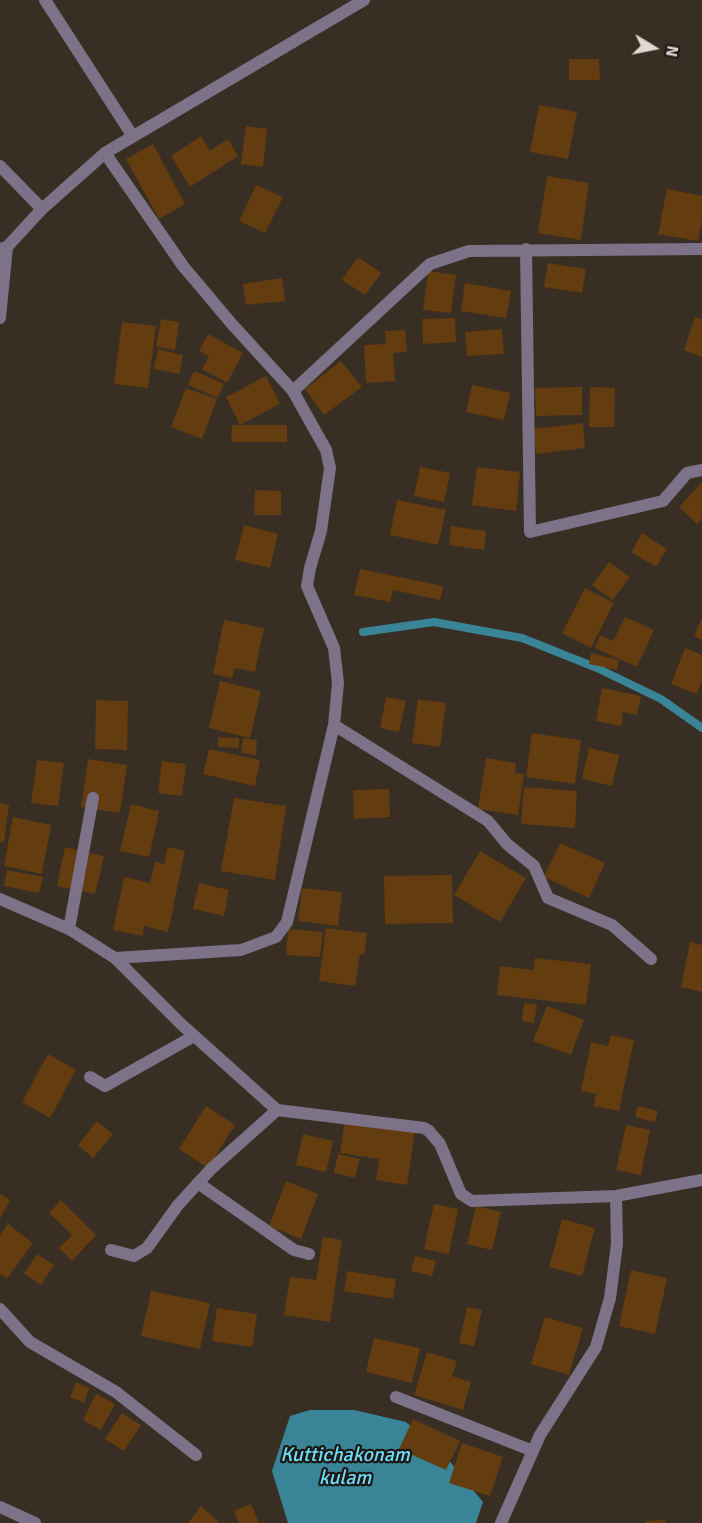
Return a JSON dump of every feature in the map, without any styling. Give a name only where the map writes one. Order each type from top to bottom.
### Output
[{"type":"street","points":[[45,0],[132,135]]},
{"type":"street","points":[[0,318],[4,248],[42,209],[105,153],[364,0]]},
{"type":"street","points":[[105,153],[183,266],[293,391],[326,450],[330,468],[321,531],[307,586],[337,660],[334,725],[290,912],[283,929],[267,942],[241,950],[115,958]]},
{"type":"street","points":[[0,166],[42,209]]},
{"type":"street","points":[[526,249],[530,532],[663,501],[687,473],[702,470]]},
{"type":"street","points":[[293,391],[430,264],[469,251],[702,249]]},
{"type":"street","points":[[334,725],[488,822],[507,844],[534,866],[548,898],[612,925],[651,959]]},
{"type":"street","points":[[69,929],[93,798]]},
{"type":"street","points":[[0,900],[69,929],[115,958],[194,1036],[277,1110],[424,1128],[437,1140],[461,1194],[472,1201],[616,1196],[702,1180]]},
{"type":"street","points":[[90,1077],[105,1086],[194,1036]]},
{"type":"street","points":[[111,1250],[134,1256],[147,1248],[178,1204],[198,1182],[277,1110]]},
{"type":"street","points":[[198,1182],[294,1250],[309,1254]]},
{"type":"street","points":[[501,1523],[540,1435],[596,1347],[611,1287],[617,1244],[616,1196]]},
{"type":"street","points":[[0,1309],[30,1342],[116,1392],[196,1455]]},
{"type":"street","points":[[396,1397],[533,1451]]},
{"type":"street","points":[[0,1507],[35,1523]]},
{"type":"water","name":"Kuttichakonam kulam","points":[[310,1410],[354,1410],[406,1422],[447,1458],[483,1502],[476,1523],[288,1523],[272,1471],[290,1416]]},
{"type":"building","points":[[569,59],[599,59],[600,80],[569,80]]},
{"type":"building","points":[[539,105],[577,112],[568,159],[530,152]]},
{"type":"building","points":[[246,126],[267,129],[263,167],[241,164]]},
{"type":"building","points":[[201,136],[210,151],[228,139],[238,156],[190,187],[171,156]]},
{"type":"building","points":[[153,144],[185,204],[159,219],[126,159]]},
{"type":"building","points":[[547,176],[589,183],[581,240],[538,233]]},
{"type":"building","points":[[256,185],[283,197],[265,233],[239,221]]},
{"type":"building","points":[[667,189],[702,196],[702,220],[698,241],[658,234]]},
{"type":"building","points":[[358,257],[381,273],[365,295],[342,280]]},
{"type":"building","points":[[548,263],[586,269],[582,293],[544,287]]},
{"type":"building","points":[[428,271],[456,275],[451,313],[423,310]]},
{"type":"building","points":[[282,278],[285,301],[246,305],[243,284]]},
{"type":"building","points":[[465,283],[511,291],[506,318],[461,311]]},
{"type":"building","points":[[695,317],[702,319],[702,357],[684,350]]},
{"type":"building","points":[[455,318],[456,342],[423,344],[422,319]]},
{"type":"building","points":[[161,319],[179,322],[175,350],[156,347]]},
{"type":"building","points":[[122,322],[156,326],[148,388],[114,384]]},
{"type":"building","points":[[502,329],[504,354],[467,356],[465,332]]},
{"type":"building","points":[[405,330],[407,352],[393,353],[395,381],[366,383],[364,345],[386,344],[385,331]]},
{"type":"building","points":[[208,334],[243,353],[227,383],[202,369],[209,356],[199,351]]},
{"type":"building","points":[[158,349],[183,355],[179,374],[154,369]]},
{"type":"building","points":[[341,361],[362,387],[324,415],[305,389]]},
{"type":"building","points":[[194,371],[224,384],[218,398],[188,385]]},
{"type":"building","points":[[266,376],[280,404],[240,425],[226,397]]},
{"type":"building","points":[[472,385],[510,393],[504,420],[466,412]]},
{"type":"building","points":[[582,387],[582,415],[536,416],[535,388]]},
{"type":"building","points":[[590,387],[615,388],[614,427],[589,427]]},
{"type":"building","points":[[186,388],[217,399],[202,439],[171,427]]},
{"type":"building","points":[[583,423],[585,448],[536,454],[534,429]]},
{"type":"building","points":[[232,425],[287,425],[287,442],[231,442]]},
{"type":"building","points":[[420,467],[450,473],[444,502],[414,496]]},
{"type":"building","points":[[477,467],[520,472],[516,511],[472,505]]},
{"type":"building","points":[[702,482],[702,519],[697,524],[679,507]]},
{"type":"building","points":[[255,490],[281,491],[281,515],[254,515]]},
{"type":"building","points":[[397,500],[446,510],[438,545],[390,535]]},
{"type":"building","points":[[244,525],[278,534],[270,568],[235,560]]},
{"type":"building","points":[[451,526],[486,531],[484,550],[449,545]]},
{"type":"building","points":[[642,533],[667,549],[656,567],[631,552]]},
{"type":"building","points":[[609,562],[630,577],[613,600],[592,585]]},
{"type":"building","points":[[360,569],[443,586],[440,600],[393,590],[390,602],[354,595]]},
{"type":"building","points":[[585,588],[614,603],[591,648],[562,633]]},
{"type":"building","points":[[625,617],[654,630],[637,667],[595,648],[600,635],[613,641]]},
{"type":"building","points":[[702,618],[702,640],[694,636]]},
{"type":"building","points":[[224,620],[264,628],[255,672],[235,668],[232,678],[213,674]]},
{"type":"building","points":[[685,648],[702,655],[702,680],[697,694],[671,684]]},
{"type":"building","points":[[591,653],[619,660],[617,670],[589,664]]},
{"type":"building","points":[[220,681],[261,691],[250,738],[209,728]]},
{"type":"building","points":[[602,688],[641,696],[637,715],[623,712],[621,726],[596,721]]},
{"type":"building","points":[[386,697],[406,701],[399,732],[380,728]]},
{"type":"building","points":[[418,699],[446,703],[440,747],[412,743]]},
{"type":"building","points":[[96,700],[128,701],[127,750],[95,749]]},
{"type":"building","points":[[532,733],[581,740],[575,784],[526,777]]},
{"type":"building","points":[[218,737],[239,738],[239,748],[218,747]]},
{"type":"building","points":[[243,738],[257,740],[256,755],[241,753]]},
{"type":"building","points":[[589,748],[619,755],[612,786],[582,779]]},
{"type":"building","points":[[209,749],[260,760],[255,786],[203,774]]},
{"type":"building","points":[[486,758],[516,763],[515,773],[524,774],[518,815],[478,809]]},
{"type":"building","points":[[88,759],[127,765],[120,813],[81,807]]},
{"type":"building","points":[[37,760],[64,763],[58,806],[31,803]]},
{"type":"building","points":[[162,761],[186,764],[182,796],[158,793]]},
{"type":"building","points":[[524,787],[577,791],[575,828],[521,824]]},
{"type":"building","points":[[389,789],[390,817],[354,819],[353,790]]},
{"type":"building","points":[[234,798],[286,806],[275,880],[221,871]]},
{"type":"building","points":[[0,803],[9,805],[4,842],[0,842]]},
{"type":"building","points":[[131,804],[159,811],[149,857],[120,851]]},
{"type":"building","points":[[13,817],[51,825],[42,874],[4,866]]},
{"type":"building","points":[[560,843],[605,863],[589,898],[544,877]]},
{"type":"building","points":[[65,847],[104,856],[95,894],[57,886]]},
{"type":"building","points":[[168,847],[185,851],[168,932],[144,926],[143,936],[113,930],[124,877],[150,883],[155,862],[164,864]]},
{"type":"building","points":[[480,851],[526,878],[500,922],[454,895]]},
{"type":"building","points":[[7,870],[43,877],[39,893],[4,886]]},
{"type":"building","points":[[452,875],[453,923],[385,924],[384,876]]},
{"type":"building","points":[[199,883],[229,890],[224,916],[193,909]]},
{"type":"building","points":[[302,888],[342,892],[338,926],[298,921]]},
{"type":"building","points":[[326,928],[367,933],[364,955],[360,954],[355,986],[319,981]]},
{"type":"building","points":[[288,929],[323,932],[320,957],[286,955]]},
{"type":"building","points":[[690,942],[702,945],[702,992],[681,987]]},
{"type":"building","points":[[535,958],[591,964],[586,1005],[497,995],[500,966],[533,970]]},
{"type":"building","points":[[524,1003],[537,1005],[534,1023],[522,1021]]},
{"type":"building","points":[[547,1006],[584,1020],[571,1055],[533,1041]]},
{"type":"building","points":[[611,1035],[634,1040],[619,1111],[594,1106],[596,1094],[581,1091],[591,1042],[608,1046]]},
{"type":"building","points":[[48,1054],[76,1070],[50,1118],[22,1102]]},
{"type":"building","points":[[206,1106],[235,1125],[208,1168],[179,1149]]},
{"type":"building","points":[[638,1106],[658,1111],[655,1122],[635,1117]]},
{"type":"building","points":[[345,1120],[415,1131],[407,1185],[376,1180],[379,1159],[340,1153]]},
{"type":"building","points":[[97,1121],[113,1134],[93,1158],[78,1145]]},
{"type":"building","points":[[626,1125],[650,1130],[641,1175],[616,1170]]},
{"type":"building","points":[[303,1134],[333,1141],[326,1172],[296,1165]]},
{"type":"building","points":[[338,1154],[360,1159],[355,1178],[334,1173]]},
{"type":"building","points":[[286,1181],[318,1194],[301,1239],[269,1226]]},
{"type":"building","points":[[0,1194],[10,1200],[0,1219]]},
{"type":"building","points":[[61,1200],[96,1235],[72,1261],[59,1248],[72,1235],[49,1213]]},
{"type":"building","points":[[434,1204],[458,1209],[449,1254],[424,1249]]},
{"type":"building","points":[[476,1206],[501,1212],[492,1250],[467,1244]]},
{"type":"building","points":[[562,1219],[595,1228],[582,1276],[549,1267]]},
{"type":"building","points":[[8,1224],[33,1243],[7,1279],[0,1274],[0,1235]]},
{"type":"building","points":[[323,1237],[342,1240],[330,1322],[284,1315],[290,1277],[316,1280]]},
{"type":"building","points":[[37,1254],[54,1265],[41,1285],[24,1273]]},
{"type":"building","points":[[415,1256],[436,1261],[432,1276],[411,1271]]},
{"type":"building","points":[[631,1270],[667,1278],[655,1334],[619,1326]]},
{"type":"building","points":[[347,1271],[396,1279],[393,1299],[344,1291]]},
{"type":"building","points":[[151,1291],[210,1303],[200,1349],[141,1336]]},
{"type":"building","points":[[467,1307],[482,1310],[474,1346],[459,1343]]},
{"type":"building","points":[[217,1308],[257,1314],[252,1347],[212,1341]]},
{"type":"building","points":[[545,1317],[583,1328],[569,1375],[531,1364]]},
{"type":"building","points":[[374,1338],[420,1348],[412,1383],[366,1372]]},
{"type":"building","points":[[427,1352],[457,1361],[452,1376],[471,1382],[463,1410],[414,1395]]},
{"type":"building","points":[[76,1382],[89,1388],[84,1403],[70,1397]]},
{"type":"building","points":[[96,1394],[115,1404],[101,1430],[83,1420]]},
{"type":"building","points":[[122,1413],[141,1425],[124,1451],[105,1439]]},
{"type":"building","points":[[413,1419],[460,1441],[446,1470],[399,1449]]},
{"type":"building","points":[[462,1443],[503,1457],[490,1496],[449,1483]]},
{"type":"building","points":[[251,1504],[259,1523],[239,1523],[234,1511]]},
{"type":"building","points":[[201,1506],[220,1523],[188,1523]]},
{"type":"building","points":[[665,1520],[665,1523],[646,1523],[646,1521]]},
{"type":"waterway","points":[[363,632],[434,622],[522,638],[597,668],[661,699],[702,728]]}]
